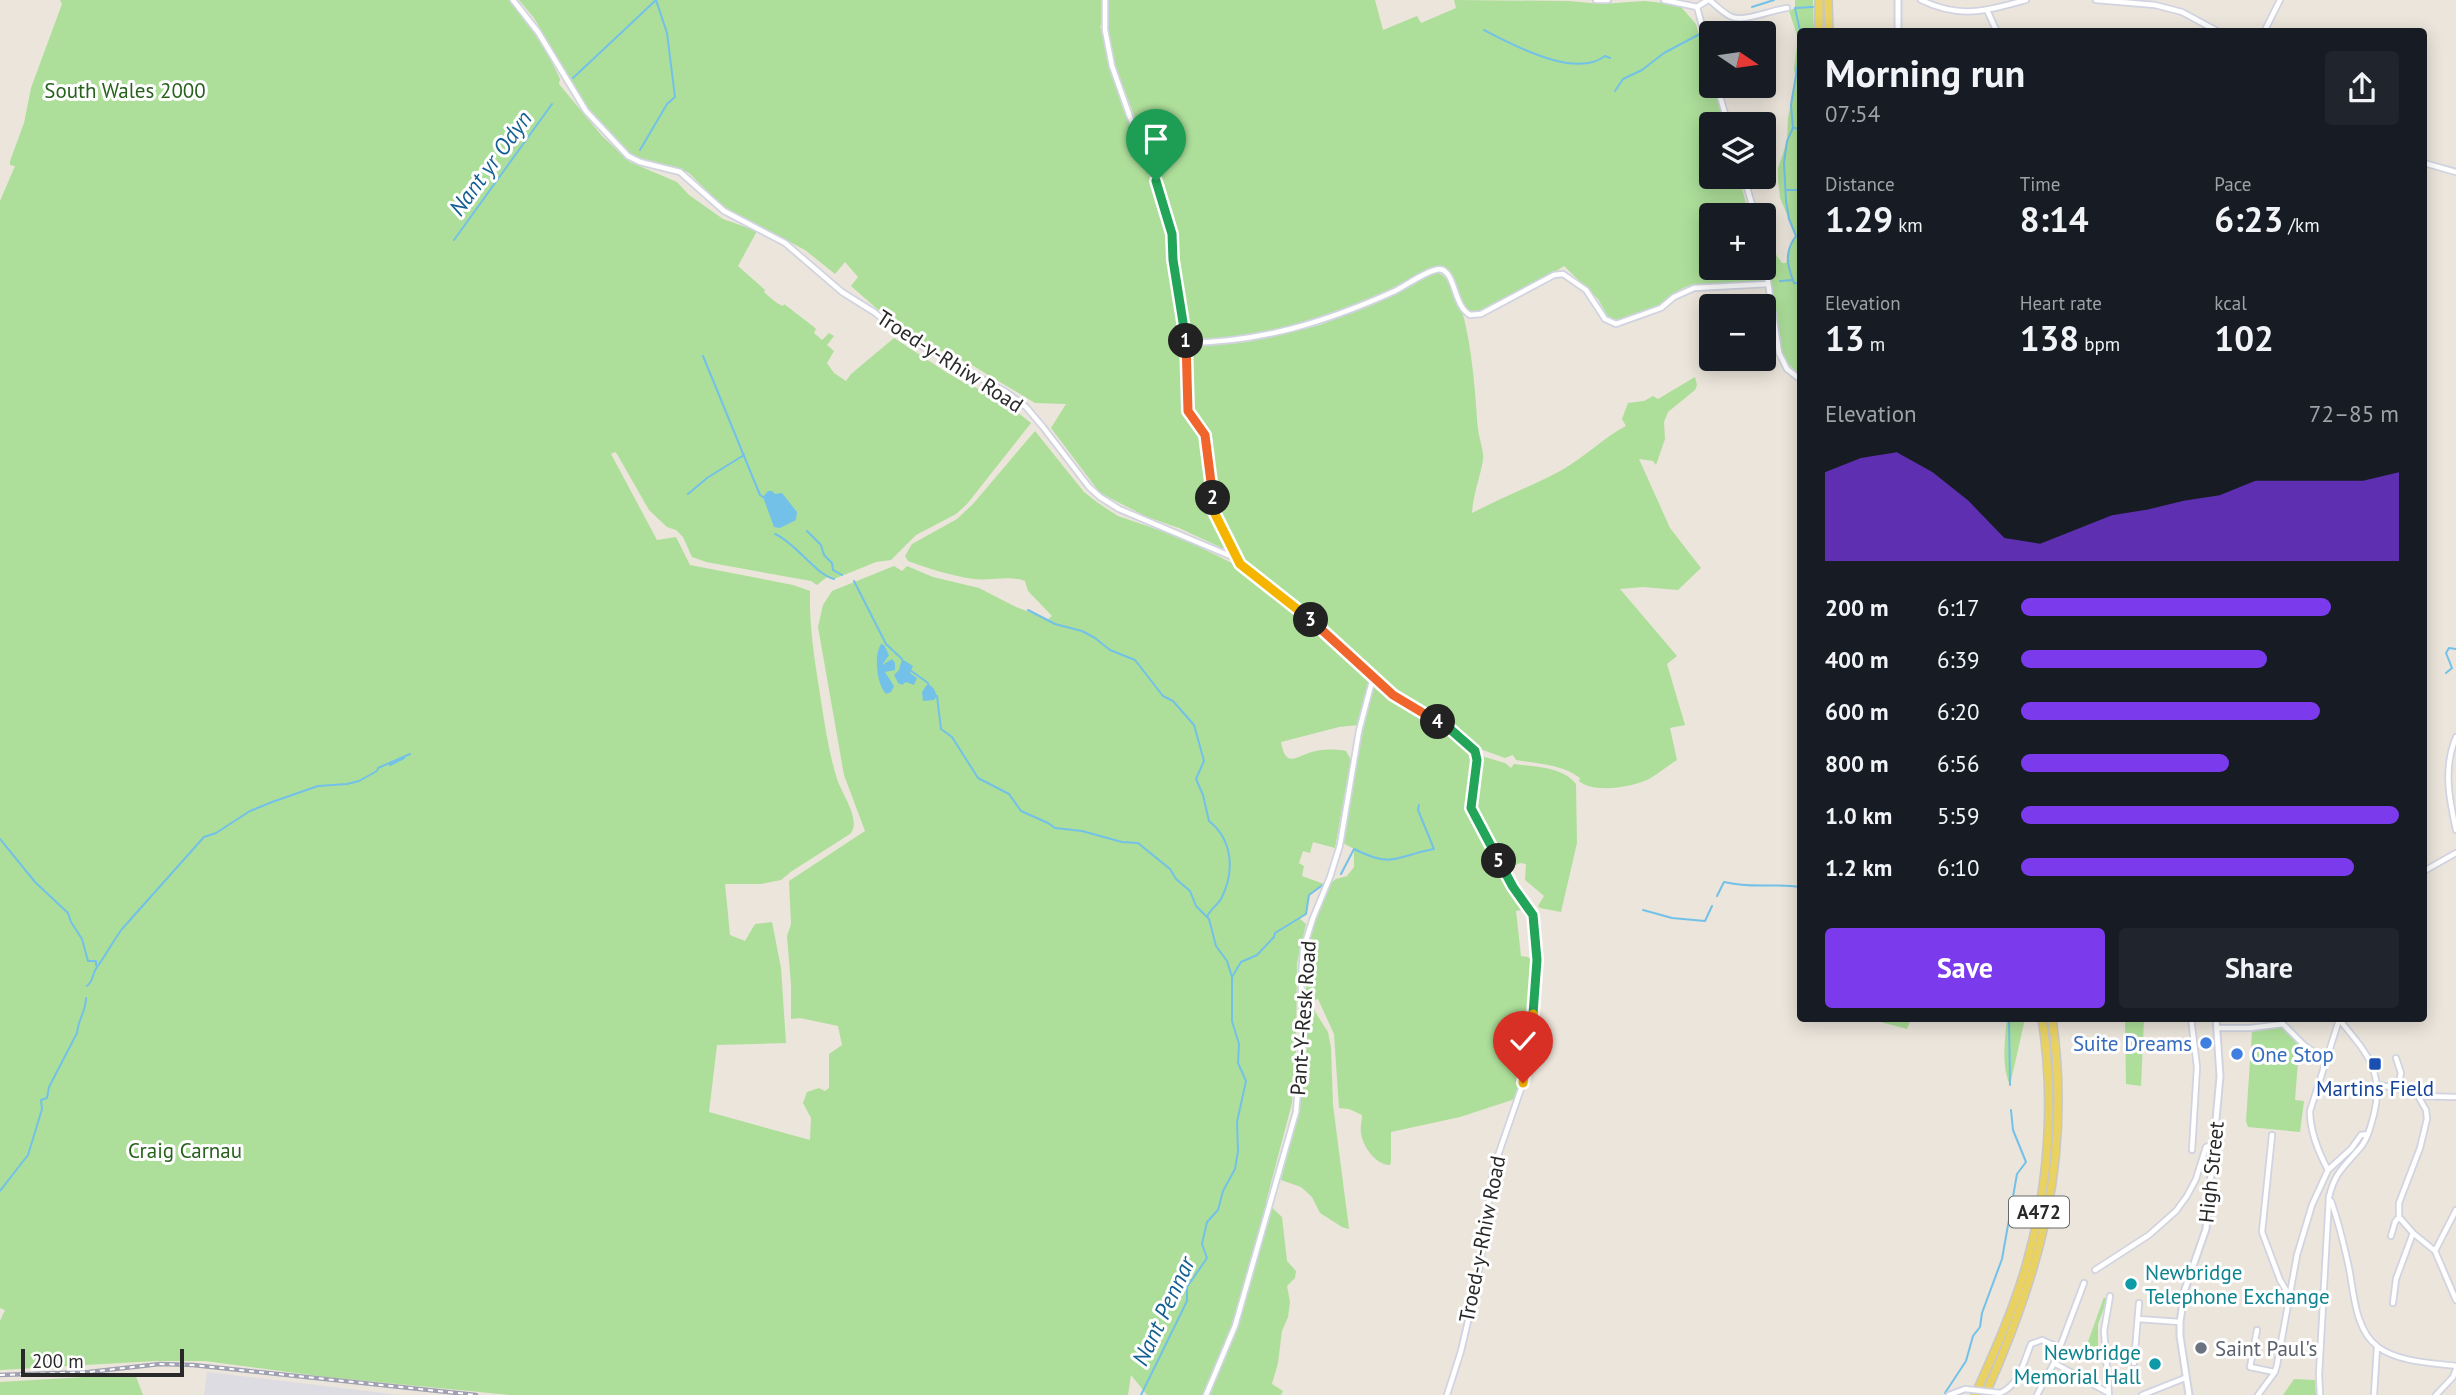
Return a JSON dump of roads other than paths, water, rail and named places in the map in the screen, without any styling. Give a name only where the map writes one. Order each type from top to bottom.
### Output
[{"type":"main road","points":[[1819,0],[1819,28]]},
{"type":"main road","points":[[1828,0],[1829,28]]},
{"type":"main road","name":"A472","points":[[1975,1395],[2015,1299],[2029,1253],[2042,1194],[2049,1096],[2042,1022]]},
{"type":"main road","name":"A472","points":[[1985,1395],[2030,1284],[2051,1196],[2058,1101],[2052,1022]]},
{"type":"street","name":"Troed-y-Rhiw Road","points":[[513,0],[538,32],[586,111],[628,156],[690,178],[724,211],[785,243],[842,292],[874,312],[905,337],[1006,392],[1026,407],[1089,487],[1100,497],[1142,519],[1235,558],[1256,579],[1321,627],[1400,699],[1450,729],[1475,751],[1477,760],[1471,808],[1513,887],[1530,909],[1535,929],[1536,989],[1523,1083],[1493,1170],[1478,1278],[1461,1351],[1447,1395]]},
{"type":"street","points":[[1105,0],[1105,30],[1112,66],[1166,208],[1172,234],[1173,260],[1186,343],[1188,411],[1205,435],[1212,506],[1235,558]]},
{"type":"street","points":[[1596,0],[1608,0]]},
{"type":"street","points":[[1664,0],[1697,7],[1709,0],[1731,17],[1743,20],[1768,10],[1787,8]]},
{"type":"street","points":[[1898,0],[1898,28]]},
{"type":"street","points":[[1921,0],[1943,10],[1987,10],[2026,0]]},
{"type":"street","points":[[2096,0],[2155,5],[2182,12],[2211,28]]},
{"type":"street","points":[[2266,28],[2280,0]]},
{"type":"street","points":[[1697,7],[1701,21]]},
{"type":"street","points":[[1987,10],[1995,28]]},
{"type":"street","points":[[2427,164],[2456,172]]},
{"type":"street","points":[[1186,343],[1242,340],[1330,319],[1397,290],[1436,269],[1443,270],[1448,275],[1461,308],[1470,315],[1481,314],[1554,275],[1563,274],[1586,290],[1605,319],[1616,324],[1661,308],[1674,297],[1694,288],[1768,284]]},
{"type":"street","points":[[1767,280],[1779,353],[1787,369],[1797,378]]},
{"type":"street","name":"Pant-Y-Resk Road","points":[[1206,1395],[1235,1326],[1296,1112],[1303,1034],[1303,950],[1312,918],[1330,877],[1340,845],[1359,731],[1375,678]]},
{"type":"street","points":[[2456,737],[2447,768],[2448,793],[2456,830]]},
{"type":"street","points":[[2427,869],[2456,853]]},
{"type":"street","points":[[2191,1022],[2197,1067],[2192,1150]]},
{"type":"street","name":"High Street","points":[[2189,1395],[2180,1322],[2185,1289],[2206,1229],[2220,1076],[2217,1022]]},
{"type":"street","points":[[2328,1170],[2318,1152],[2310,1122],[2310,1111],[2338,1022]]},
{"type":"street","points":[[2320,1395],[2329,1197],[2337,1172],[2362,1146],[2377,1103],[2378,1084],[2374,1067],[2341,1022]]},
{"type":"street","points":[[2218,1028],[2283,1024],[2305,1046],[2325,1059]]},
{"type":"street","points":[[2396,1058],[2401,1073],[2398,1087]]},
{"type":"street","points":[[2378,1084],[2398,1087],[2418,1096],[2456,1097]]},
{"type":"street","points":[[2391,1236],[2427,1119],[2426,1110],[2418,1096]]},
{"type":"street","points":[[2259,1395],[2275,1372],[2297,1255],[2312,1205],[2328,1170],[2351,1149],[2361,1135],[2368,1134]]},
{"type":"street","points":[[2272,1136],[2262,1232],[2280,1280],[2289,1295]]},
{"type":"street","points":[[2095,1270],[2149,1235],[2176,1211],[2196,1179],[2206,1147],[2214,1145]]},
{"type":"street","points":[[2329,1197],[2343,1242],[2357,1311],[2365,1334],[2377,1346],[2397,1355],[2456,1367],[2453,1377],[2436,1395]]},
{"type":"street","points":[[2435,1251],[2456,1210]]},
{"type":"street","points":[[2399,1217],[2435,1251],[2456,1300]]},
{"type":"street","points":[[2393,1303],[2396,1279],[2413,1233]]},
{"type":"street","points":[[2037,1395],[2054,1363],[2084,1283]]},
{"type":"street","points":[[2108,1393],[2104,1331],[2110,1296]]},
{"type":"street","points":[[2134,1363],[2139,1303]]},
{"type":"street","points":[[2138,1319],[2180,1322]]},
{"type":"street","points":[[2257,1330],[2250,1367],[2275,1372]]},
{"type":"street","points":[[1949,1395],[1965,1389],[2000,1394],[2014,1384],[2032,1344],[2042,1340],[2060,1348]]},
{"type":"street","points":[[2374,1395],[2377,1346]]},
{"type":"street","points":[[2054,1363],[2108,1393]]},
{"type":"street","points":[[2142,1395],[2185,1378]]},
{"type":"water","points":[[768,491],[782,493],[797,512],[796,520],[780,528],[774,527],[763,497]]},
{"type":"water","points":[[881,644],[889,655],[882,665],[892,659],[895,663],[895,670],[885,672],[894,686],[891,692],[886,694],[877,669],[877,655]]},
{"type":"water","points":[[902,659],[913,666],[910,673],[917,678],[914,685],[898,683],[894,675],[899,670]]},
{"type":"water","points":[[928,683],[937,696],[934,700],[923,701],[922,692]]},
{"type":"waterway","name":"Nant yr Odyn","points":[[573,78],[656,0]]},
{"type":"waterway","points":[[640,150],[667,104],[675,97],[667,33],[656,0]]},
{"type":"waterway","points":[[1752,7],[1774,0]]},
{"type":"waterway","points":[[1799,28],[1795,8],[1813,7]]},
{"type":"waterway","points":[[1484,30],[1527,51],[1561,62],[1578,64],[1605,56],[1610,58]]},
{"type":"waterway","points":[[1615,91],[1623,79],[1699,34]]},
{"type":"waterway","points":[[1797,70],[1791,105],[1793,128],[1787,141],[1784,163],[1786,201],[1796,236],[1788,253],[1788,264],[1794,283],[1797,283]]},
{"type":"waterway","name":"Nant yr Odyn","points":[[454,240],[552,104]]},
{"type":"waterway","points":[[1787,190],[1797,190]]},
{"type":"waterway","points":[[1780,281],[1793,280]]},
{"type":"waterway","points":[[703,356],[763,497]]},
{"type":"waterway","points":[[688,494],[707,478],[744,455]]},
{"type":"waterway","points":[[807,531],[821,545],[824,555],[832,563],[833,570],[842,575]]},
{"type":"waterway","points":[[775,534],[820,571],[834,579]]},
{"type":"waterway","points":[[854,581],[886,644],[902,659]]},
{"type":"waterway","points":[[1028,610],[1055,624],[1082,631],[1110,650],[1135,660],[1163,696],[1173,701],[1194,725],[1204,761],[1196,779],[1209,821],[1223,837],[1227,847],[1230,867],[1221,899],[1207,917]]},
{"type":"waterway","points":[[2446,673],[2452,668],[2446,653],[2449,648],[2456,649]]},
{"type":"waterway","points":[[910,670],[928,683]]},
{"type":"waterway","name":"Nant Pennar","points":[[937,696],[941,729],[952,737],[978,778],[1009,794],[1021,811],[1055,828],[1138,843],[1170,869],[1176,879],[1190,891],[1196,906],[1209,919],[1216,946],[1227,961],[1232,977],[1232,1021],[1239,1044],[1238,1063],[1246,1081],[1237,1122],[1238,1151],[1235,1169],[1223,1191],[1218,1210],[1207,1222],[1202,1244],[1207,1258],[1187,1287],[1187,1301],[1141,1395]]},
{"type":"waterway","points":[[87,986],[122,929],[204,837],[272,802],[318,786],[359,781],[378,768],[410,754]]},
{"type":"waterway","points":[[390,765],[404,758]]},
{"type":"waterway","points":[[1341,874],[1354,849],[1387,860],[1434,849],[1418,810],[1419,805]]},
{"type":"waterway","points":[[0,839],[35,882],[68,913],[82,939],[88,961],[96,961],[96,965]]},
{"type":"waterway","points":[[1717,896],[1724,882],[1797,887]]},
{"type":"waterway","points":[[1232,977],[1241,962],[1257,955],[1275,933],[1306,914],[1309,895],[1324,884]]},
{"type":"waterway","points":[[1643,910],[1672,918],[1705,921],[1712,906]]},
{"type":"waterway","points":[[0,1191],[28,1155],[42,1109],[41,1100],[47,1098],[49,1087],[77,1033],[86,998]]},
{"type":"waterway","points":[[2009,1022],[2010,1085]]},
{"type":"waterway","points":[[1945,1393],[1966,1361],[1973,1336],[1980,1327],[1982,1313],[2002,1259],[2017,1174],[2026,1162],[2013,1130],[2011,1110]]},
{"type":"railway","points":[[0,1375],[89,1372],[160,1364],[193,1365],[476,1395]]},
{"type":"place","name":"Suite Dreams","points":[[2206,1043]]},
{"type":"place","name":"One Stop","points":[[2237,1054]]},
{"type":"place","name":"Martins Field","points":[[2375,1064]]},
{"type":"place","name":"Newbridge Telephone Exchange","points":[[2131,1284]]},
{"type":"place","name":"Saint Paul's","points":[[2201,1348]]},
{"type":"place","name":"Newbridge Memorial Hall","points":[[2155,1364]]},
{"type":"park label","name":"South Wales 2000","points":[[125,90]]},
{"type":"park label","name":"Craig Carnau","points":[[185,1150]]}]
